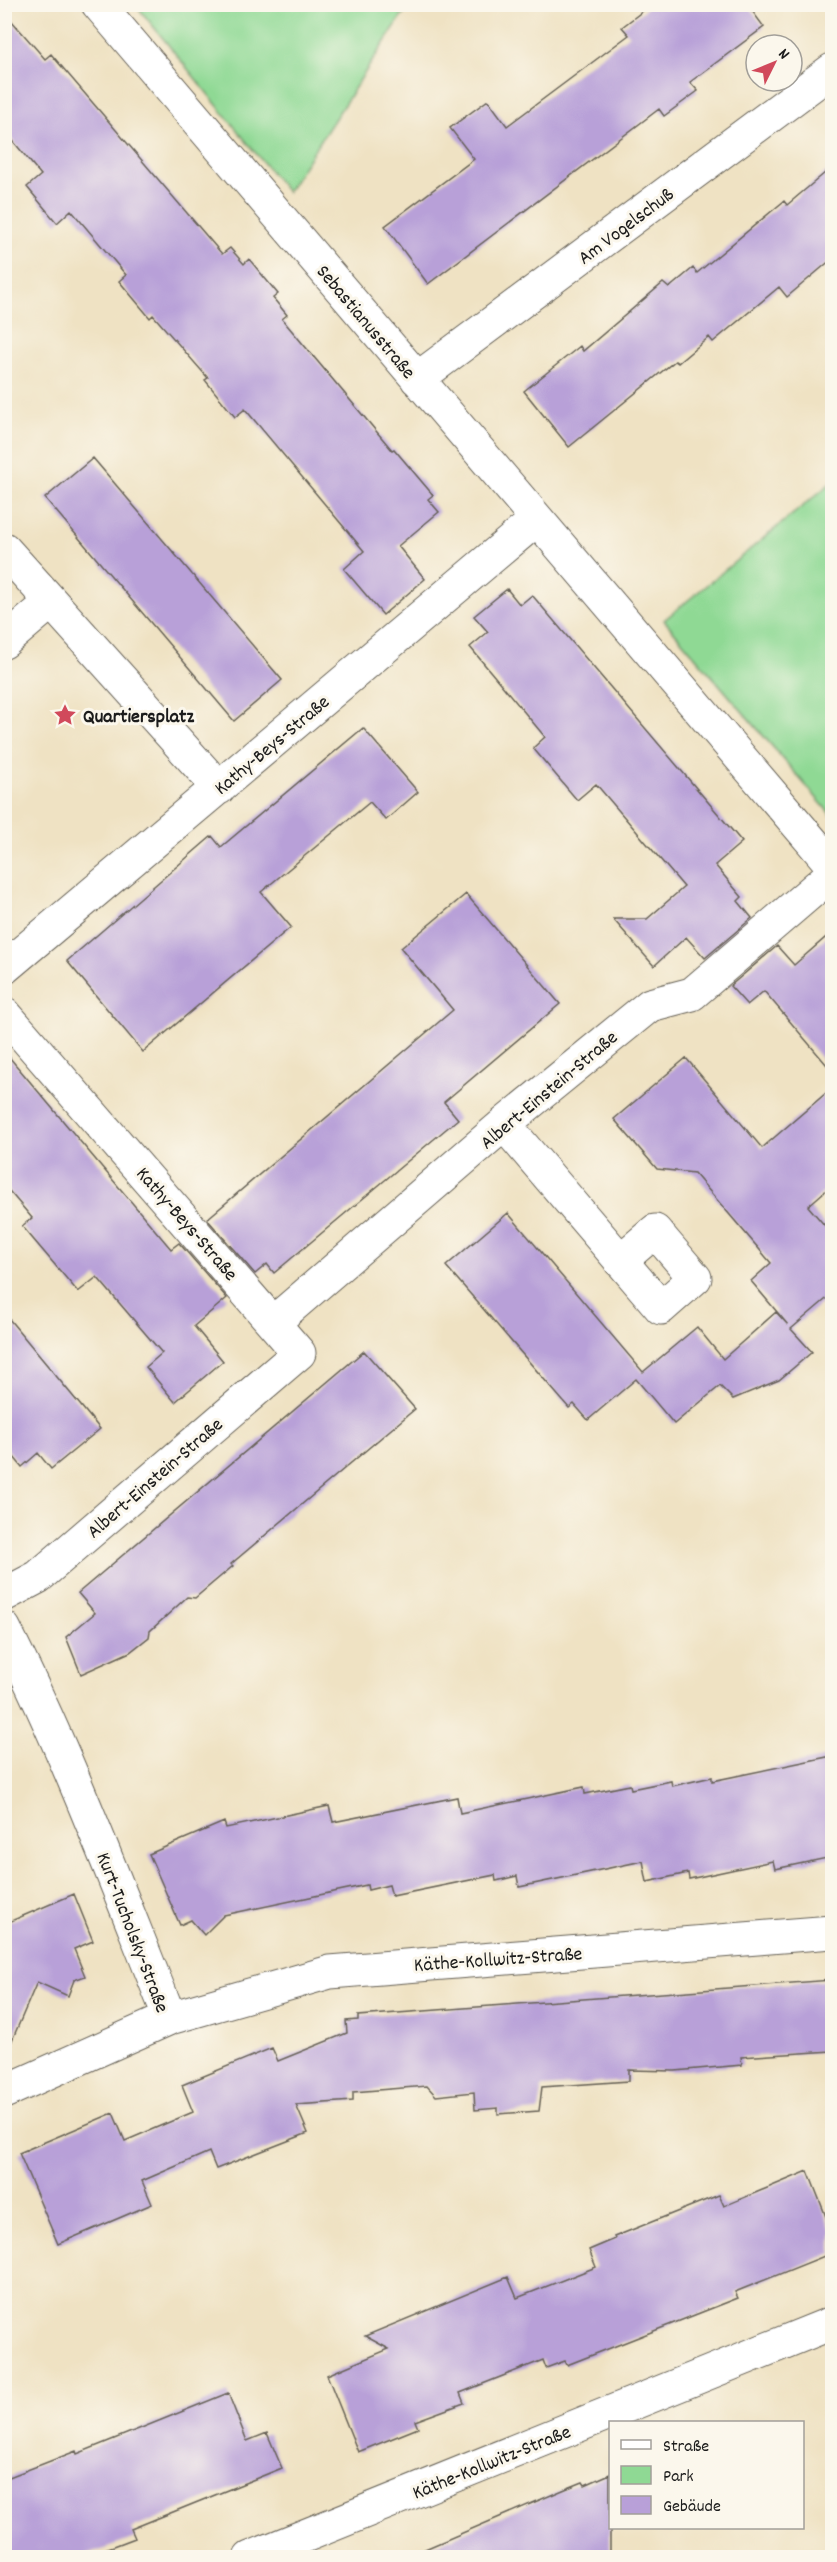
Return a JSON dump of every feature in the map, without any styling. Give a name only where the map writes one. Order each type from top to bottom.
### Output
[{"type":"street","name":"Sebastianusstraße","points":[[98,4],[832,865]]},
{"type":"street","name":"Am Vogelschuß","points":[[417,379],[832,70]]},
{"type":"street","name":"Kathy-Beys-Straße","points":[[4,968],[537,519]]},
{"type":"street","points":[[4,549],[219,788]]},
{"type":"street","points":[[4,642],[51,602]]},
{"type":"street","name":"Albert-Einstein-Straße","points":[[274,1322],[504,1124],[650,1005],[692,994],[832,874]]},
{"type":"street","name":"Kathy-Beys-Straße","points":[[4,1012],[299,1353]]},
{"type":"street","points":[[504,1124],[620,1261]]},
{"type":"street","name":"Albert-Einstein-Straße","points":[[4,1595],[38,1577],[299,1353]]},
{"type":"street","name":"Kurt-Tucholsky-Straße","points":[[4,1628],[38,1695],[75,1780],[170,2018],[4,2092]]},
{"type":"street","name":"Käthe-Kollwitz-Straße","points":[[170,2018],[330,1972],[832,1932]]},
{"type":"street","name":"Käthe-Kollwitz-Straße","points":[[250,2558],[832,2322]]},
{"type":"green space","points":[[136,5],[409,5],[287,192]]},
{"type":"green space","points":[[832,482],[832,816],[664,620]]},
{"type":"building","points":[[652,4],[747,4],[764,27],[756,33],[744,33],[744,42],[690,82],[698,91],[664,116],[659,109],[428,284],[385,226],[474,159],[450,128],[488,100],[507,126],[629,35],[622,27]]},
{"type":"building","points":[[4,12],[45,59],[51,54],[222,254],[230,248],[244,264],[249,259],[278,294],[273,298],[287,315],[282,319],[392,450],[394,449],[433,495],[428,499],[439,512],[398,546],[425,579],[383,615],[344,569],[364,551],[245,409],[235,417],[205,380],[208,378],[153,315],[150,318],[119,281],[126,275],[71,210],[57,223],[27,187],[41,175],[4,130]]},
{"type":"building","points":[[832,167],[832,259],[787,297],[779,287],[713,342],[709,337],[678,363],[675,361],[569,447],[524,391],[580,346],[583,351],[663,283],[669,288],[693,268],[697,273],[784,201],[787,205]]},
{"type":"building","points":[[93,458],[282,680],[234,721],[45,498]]},
{"type":"building","points":[[507,589],[520,605],[532,595],[742,842],[715,865],[742,897],[738,901],[752,918],[705,958],[686,937],[654,966],[613,919],[647,919],[684,887],[596,784],[577,800],[533,748],[545,737],[470,647],[488,632],[474,616]]},
{"type":"building","points":[[363,728],[418,792],[386,820],[370,802],[261,892],[291,927],[143,1052],[67,961],[212,836],[221,847]]},
{"type":"building","points":[[466,894],[560,1004],[444,1102],[458,1119],[274,1273],[267,1264],[255,1274],[207,1219],[453,1010],[401,948]]},
{"type":"building","points":[[832,932],[832,1071],[764,991],[747,1005],[730,986],[777,946],[794,965]]},
{"type":"building","points":[[4,1051],[171,1249],[179,1243],[227,1298],[194,1326],[223,1361],[175,1402],[146,1367],[162,1353],[97,1277],[78,1292],[22,1226],[32,1218],[4,1185]]},
{"type":"building","points":[[686,1058],[762,1148],[832,1088],[832,1185],[808,1206],[832,1234],[832,1294],[791,1329],[812,1352],[779,1380],[733,1399],[720,1386],[674,1424],[636,1379],[588,1420],[574,1404],[569,1408],[446,1266],[508,1213],[643,1372],[697,1327],[723,1359],[776,1312],[788,1325],[751,1281],[771,1263],[694,1173],[657,1169],[614,1119]]},
{"type":"building","points":[[4,1313],[100,1429],[51,1469],[38,1453],[22,1467],[4,1445]]},
{"type":"building","points":[[364,1351],[415,1409],[231,1564],[233,1566],[195,1598],[187,1597],[150,1631],[149,1637],[130,1652],[81,1674],[66,1637],[95,1613],[78,1593]]},
{"type":"building","points":[[832,1756],[832,1857],[775,1869],[773,1861],[689,1879],[688,1873],[647,1882],[643,1861],[519,1887],[517,1876],[496,1881],[495,1875],[392,1896],[389,1885],[368,1890],[367,1885],[224,1915],[204,1935],[191,1920],[180,1925],[149,1854],[224,1822],[226,1828],[329,1806],[333,1822],[457,1797],[460,1813],[584,1787],[585,1794],[630,1785],[631,1789],[671,1781],[672,1786],[712,1777],[712,1781]]},
{"type":"building","points":[[74,1894],[93,1941],[74,1949],[85,1976],[74,1980],[68,1996],[37,1982],[4,2059],[4,1924]]},
{"type":"building","points":[[832,1980],[832,2051],[741,2057],[742,2065],[675,2071],[629,2070],[629,2081],[542,2087],[539,2111],[498,2114],[498,2108],[475,2110],[474,2092],[436,2096],[427,2086],[353,2092],[353,2101],[296,2105],[308,2133],[216,2169],[209,2152],[142,2181],[152,2204],[58,2244],[19,2153],[113,2113],[125,2141],[193,2112],[182,2085],[272,2048],[278,2061],[347,2033],[346,2021],[358,2020],[358,2016]]},
{"type":"building","points":[[808,2171],[832,2232],[832,2253],[735,2292],[738,2298],[567,2365],[565,2361],[546,2368],[543,2360],[460,2393],[464,2403],[415,2421],[418,2428],[358,2452],[327,2375],[389,2349],[365,2336],[508,2277],[517,2298],[596,2267],[589,2250],[615,2239],[614,2237],[719,2195],[724,2206]]},
{"type":"building","points":[[228,2393],[247,2441],[267,2433],[282,2468],[131,2529],[135,2538],[77,2558],[4,2558],[4,2479],[76,2451],[77,2454]]},
{"type":"building","points":[[609,2474],[610,2558],[404,2558],[563,2490],[583,2482],[585,2485]]},
{"type":"place","name":"Quartiersplatz","points":[[65,715]]}]
